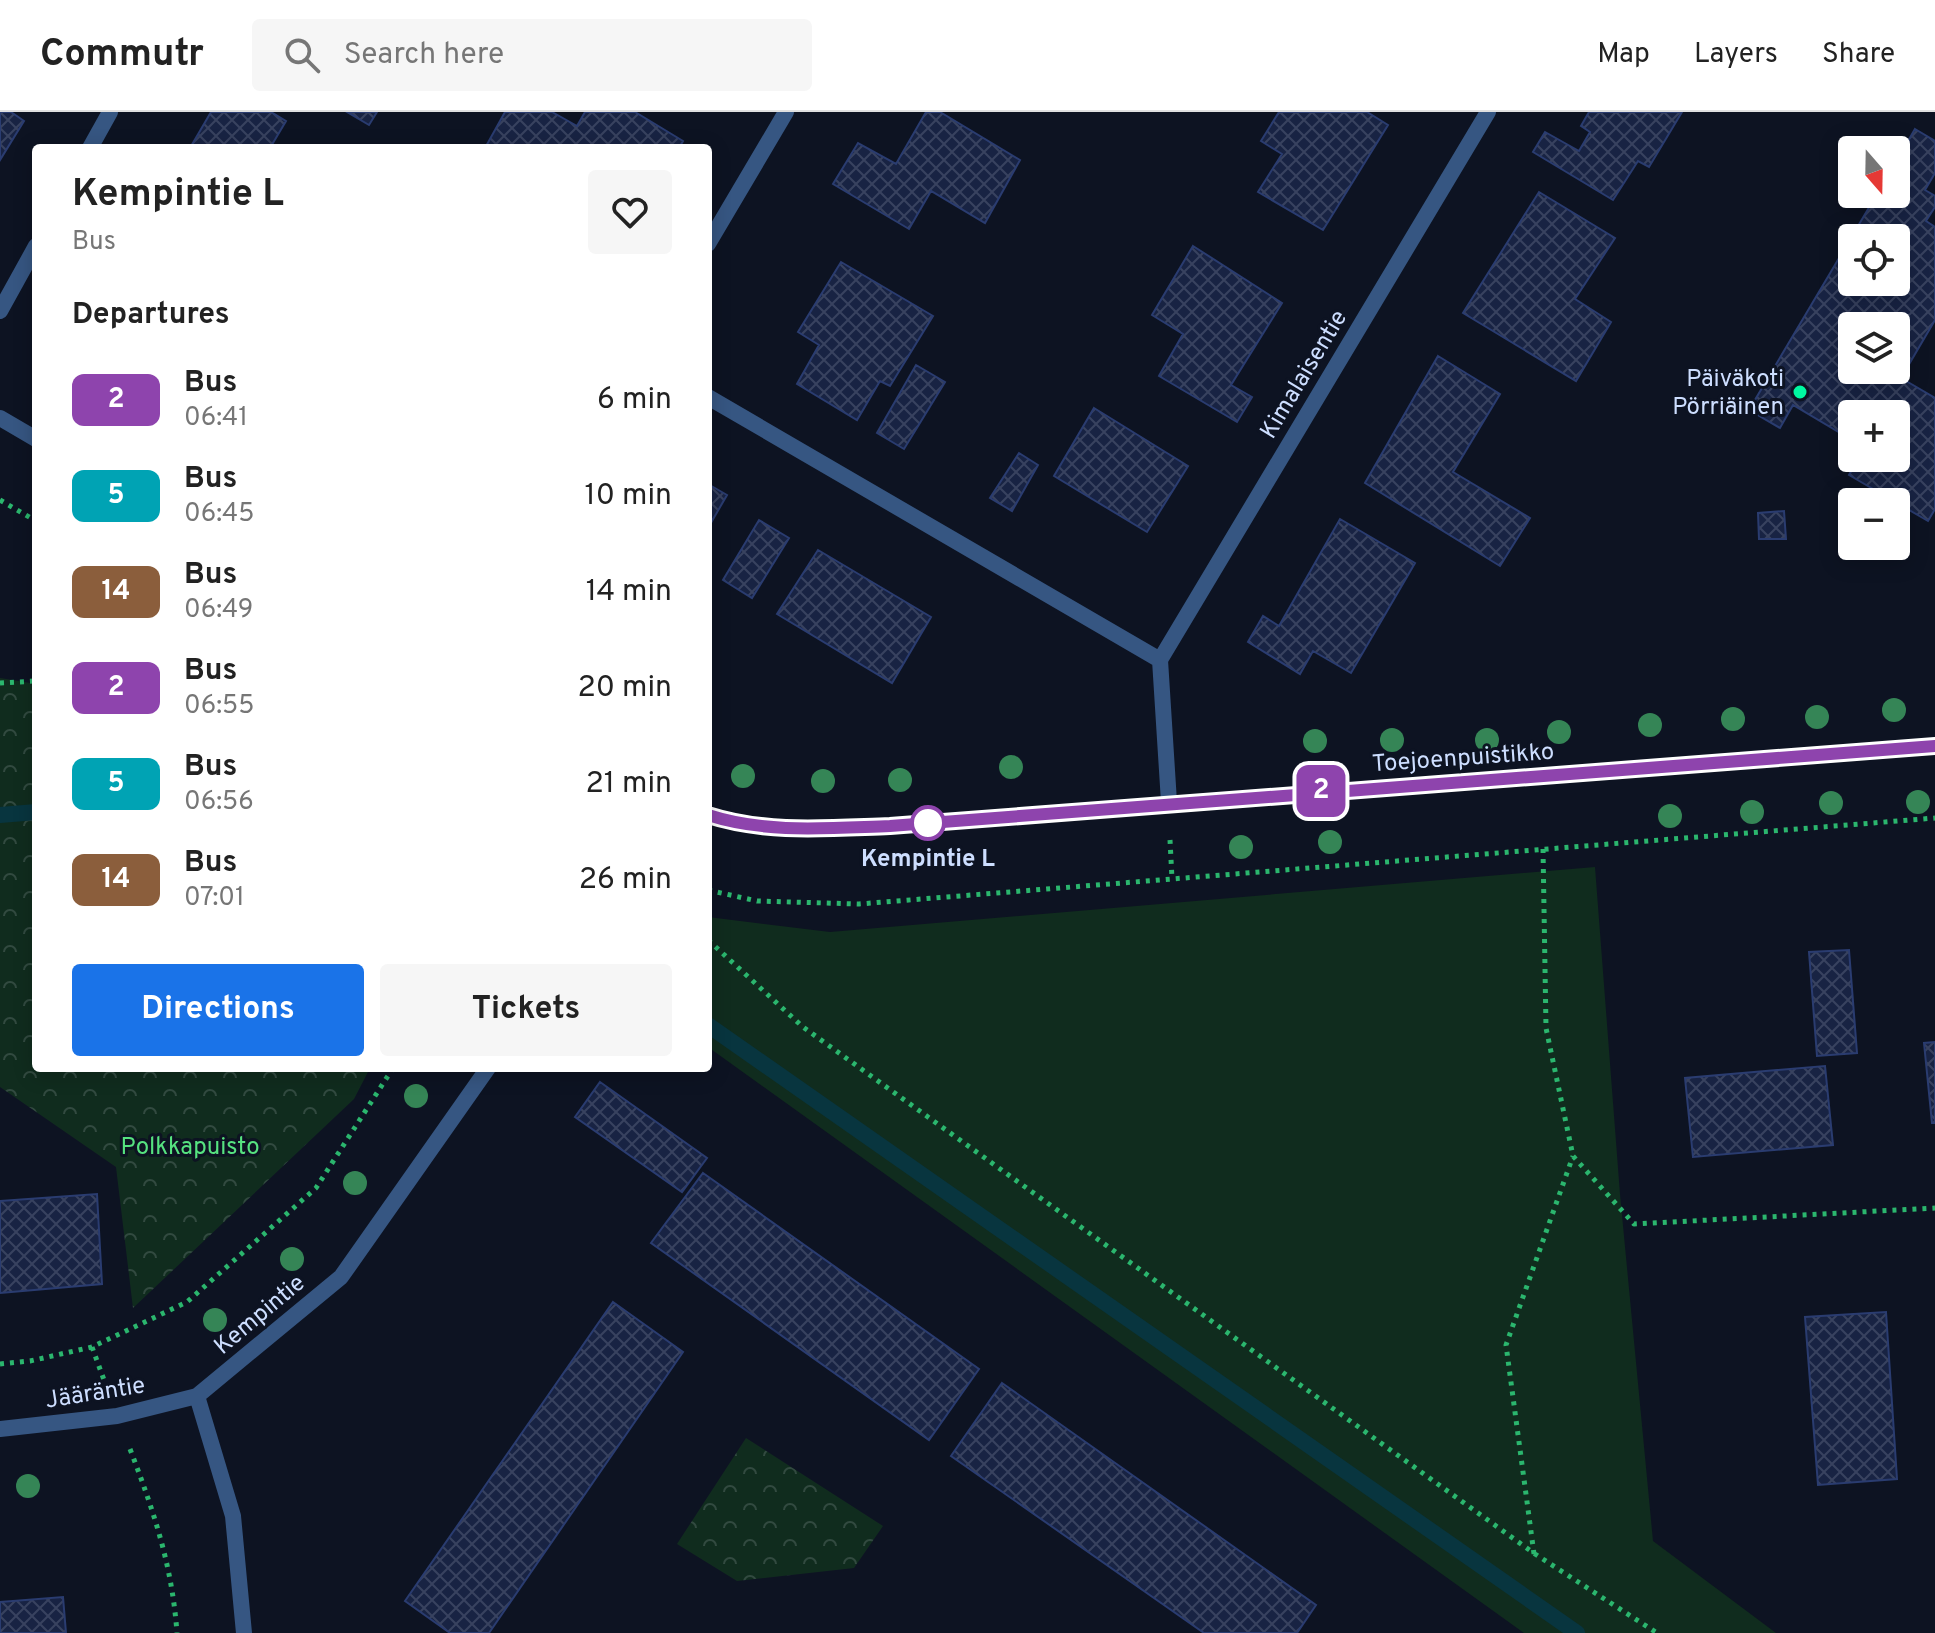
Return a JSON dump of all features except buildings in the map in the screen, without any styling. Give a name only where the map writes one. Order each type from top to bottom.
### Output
[{"type":"street","points":[[92,144],[110,112]]},
{"type":"street","points":[[712,237],[786,112]]},
{"type":"street","name":"Kimalaisentie","points":[[1160,660],[1488,112]]},
{"type":"street","points":[[0,311],[32,253]]},
{"type":"street","points":[[712,399],[1160,660],[1169,802]]},
{"type":"street","points":[[0,418],[32,437]]},
{"type":"street","name":"Toejoenpuistikko","points":[[712,816],[731,822],[799,829],[890,826],[1169,802],[1935,746]]},
{"type":"street","name":"Kempintie","points":[[197,1396],[341,1277],[485,1072]]},
{"type":"street","points":[[197,1396],[233,1516],[244,1633]]},
{"type":"street","name":"Jääräntie","points":[[0,1429],[117,1416],[197,1396]]},
{"type":"path","points":[[0,500],[32,519]]},
{"type":"path","points":[[0,683],[32,681]]},
{"type":"path","points":[[712,891],[757,901],[859,904],[1935,818]]},
{"type":"path","points":[[1543,849],[1546,1028],[1573,1156],[1634,1224],[1935,1208]]},
{"type":"path","points":[[712,944],[803,1027],[1535,1554],[1657,1633]]},
{"type":"path","points":[[0,1364],[30,1361],[92,1347],[187,1302],[316,1188],[390,1072]]},
{"type":"path","points":[[1535,1554],[1506,1345],[1573,1156]]},
{"type":"path","points":[[92,1347],[161,1529],[174,1595],[177,1633]]},
{"type":"green space","name":"Polkkapuisto","points":[[0,678],[32,683],[32,1072],[368,1072],[354,1099],[133,1308],[116,1167],[0,1087]]},
{"type":"green space","points":[[1595,867],[1620,1194],[1653,1541],[1776,1633],[1524,1633],[712,1050],[712,917],[830,932]]},
{"type":"green space","points":[[746,1438],[883,1526],[854,1568],[737,1581],[677,1544]]},
{"type":"waterway","points":[[0,815],[32,812]]},
{"type":"waterway","points":[[712,1028],[1577,1633]]},
{"type":"bus line","name":"2","points":[[712,816],[731,822],[799,829],[890,826],[1169,802],[1935,746]]},
{"type":"place","name":"Päiväkoti Pörriäinen","points":[[1800,392]]},
{"type":"place","name":"Kempintie L","points":[[928,823]]}]
